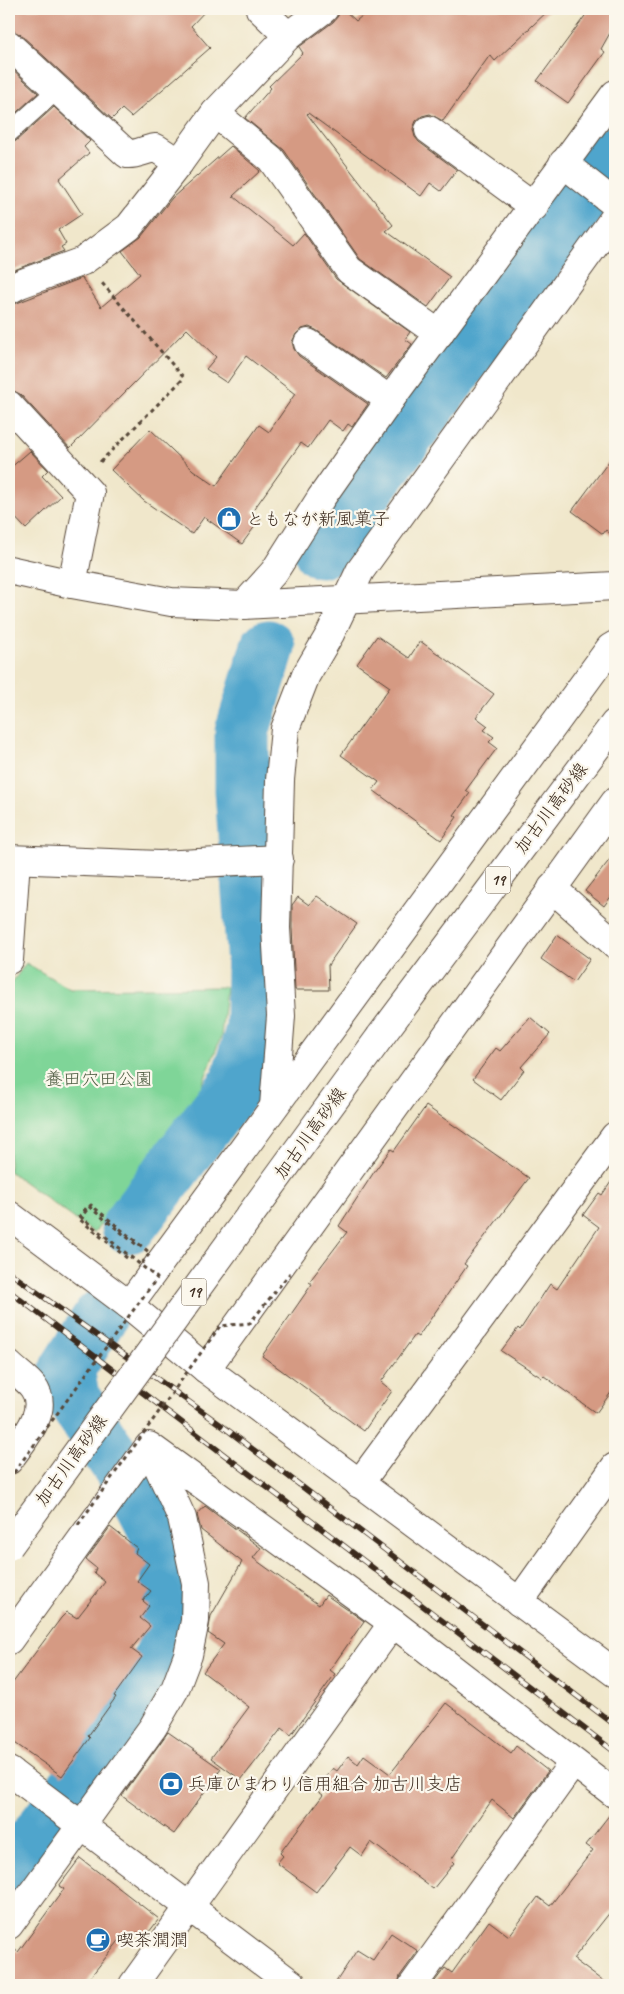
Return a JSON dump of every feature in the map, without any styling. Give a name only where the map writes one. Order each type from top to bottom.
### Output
[{"type":"street","points":[[260,9],[288,36]]},
{"type":"street","points":[[9,290],[20,284],[83,261],[129,227],[215,114],[288,36],[324,9]]},
{"type":"street","points":[[9,45],[126,154],[134,155],[147,148],[156,148],[179,163]]},
{"type":"street","points":[[257,604],[274,572],[321,498],[390,400],[615,94]]},
{"type":"street","points":[[215,114],[271,159],[349,270],[439,334]]},
{"type":"street","points":[[430,130],[534,206]]},
{"type":"street","points":[[563,163],[615,204]]},
{"type":"street","points":[[274,1106],[280,1016],[276,928],[280,780],[285,729],[306,675],[330,634],[337,600],[360,571],[615,217]]},
{"type":"street","points":[[308,343],[390,400]]},
{"type":"street","points":[[9,405],[90,493],[72,584]]},
{"type":"street","points":[[9,570],[72,584],[171,602],[257,604],[615,586]]},
{"type":"street","points":[[129,1305],[610,648],[615,644]]},
{"type":"street","name":"加古川高砂線","points":[[9,1546],[380,1037],[615,723]]},
{"type":"street","points":[[206,1369],[615,802]]},
{"type":"street","points":[[9,960],[12,860],[160,865],[279,859]]},
{"type":"street","points":[[552,888],[615,944]]},
{"type":"street","points":[[359,1484],[615,1136]]},
{"type":"street","points":[[9,1215],[129,1305],[206,1369],[615,1673]]},
{"type":"street","points":[[9,1365],[33,1386],[39,1400],[34,1424],[9,1460]]},
{"type":"street","points":[[149,1446],[393,1623],[615,1794]]},
{"type":"street","points":[[9,1640],[149,1446]]},
{"type":"street","points":[[9,1925],[153,1728],[175,1689],[188,1655],[195,1621],[196,1583],[182,1518],[149,1446]]},
{"type":"street","points":[[519,1602],[615,1467]]},
{"type":"street","points":[[133,1985],[393,1623]]},
{"type":"street","points":[[413,1985],[573,1763]]},
{"type":"street","points":[[9,1771],[293,1985]]},
{"type":"lane","points":[[9,133],[57,90]]},
{"type":"path","points":[[80,482],[184,378],[83,261]]},
{"type":"path","points":[[9,1479],[157,1278],[150,1272],[142,1266],[134,1260],[81,1217],[86,1211],[91,1205],[150,1253],[145,1260],[139,1267],[78,1218],[88,1206],[96,1212],[103,1218],[110,1223],[139,1247],[146,1252],[153,1258]]},
{"type":"path","points":[[78,1525],[220,1326],[250,1323],[290,1273]]},
{"type":"green space","name":"養田穴田公園","points":[[26,963],[70,989],[226,987],[221,1037],[201,1088],[161,1148],[94,1233],[9,1171],[9,987]]},
{"type":"building","points":[[9,9],[207,9],[191,26],[210,48],[131,117],[122,109],[112,119],[20,34],[9,30]]},
{"type":"building","points":[[339,9],[343,9],[356,21],[370,9],[550,9],[495,61],[490,55],[443,121],[430,114],[422,116],[416,121],[413,129],[415,137],[419,142],[457,170],[441,191],[430,183],[421,196],[307,114],[393,225],[386,231],[450,277],[428,307],[360,259],[284,150],[245,118],[271,88],[269,86],[303,53],[299,47],[333,22],[338,16]]},
{"type":"building","points":[[590,9],[615,9],[615,24],[601,49],[605,52],[568,103],[537,81]]},
{"type":"building","points":[[9,66],[38,93],[9,119]]},
{"type":"building","points":[[54,107],[90,141],[84,147],[89,153],[59,179],[82,214],[58,230],[66,244],[61,247],[64,251],[9,272],[9,143],[16,141]]},
{"type":"building","points":[[231,146],[260,171],[233,196],[293,245],[304,233],[336,279],[410,332],[405,339],[412,344],[386,378],[316,330],[309,327],[302,329],[296,334],[292,342],[299,356],[368,404],[352,427],[348,424],[343,431],[328,420],[308,448],[301,443],[252,512],[261,518],[242,544],[204,517],[192,534],[144,501],[111,470],[150,429],[193,470],[216,486],[259,425],[269,432],[295,394],[246,356],[227,383],[206,369],[216,357],[187,329],[70,448],[20,394],[9,389],[9,306],[82,278],[101,307],[140,274],[122,251],[141,237],[172,198]]},
{"type":"building","points":[[30,451],[48,470],[42,476],[61,496],[26,529],[9,511],[9,469]]},
{"type":"building","points":[[615,453],[615,538],[606,530],[603,534],[572,511]]},
{"type":"building","points":[[377,636],[409,658],[420,641],[494,694],[476,717],[488,726],[484,730],[494,737],[489,742],[497,748],[466,790],[470,793],[454,815],[457,817],[441,840],[373,790],[379,782],[341,755],[390,687],[357,664]]},
{"type":"building","points":[[615,853],[615,891],[604,906],[585,891]]},
{"type":"building","points":[[317,896],[357,924],[328,965],[329,990],[295,990],[292,905],[298,897],[309,905]]},
{"type":"building","points":[[557,935],[590,959],[574,982],[541,959]]},
{"type":"building","points":[[530,1017],[550,1034],[521,1067],[524,1070],[501,1100],[473,1079],[496,1048],[500,1051]]},
{"type":"building","points":[[426,1106],[529,1178],[464,1264],[467,1266],[418,1337],[415,1335],[381,1382],[392,1391],[364,1431],[262,1356],[312,1284],[309,1282],[347,1232],[339,1226],[374,1172],[391,1149],[394,1151]]},
{"type":"building","points":[[615,1176],[615,1387],[596,1413],[544,1376],[542,1378],[501,1351],[518,1328],[520,1330],[550,1284],[557,1289],[599,1227],[583,1215],[599,1193],[602,1195]]},
{"type":"building","points":[[205,1506],[261,1548],[253,1558],[282,1579],[319,1605],[326,1595],[364,1621],[330,1670],[335,1674],[291,1735],[282,1728],[241,1780],[211,1758],[249,1707],[203,1672],[224,1644],[208,1633],[211,1616],[242,1562],[201,1530],[197,1515]]},
{"type":"building","points":[[110,1527],[137,1548],[135,1553],[149,1564],[137,1581],[151,1591],[143,1601],[149,1606],[140,1618],[150,1626],[131,1649],[142,1657],[88,1736],[90,1738],[62,1776],[9,1739],[9,1688],[61,1618],[67,1612],[77,1618],[105,1582],[94,1573],[96,1568],[86,1560]]},
{"type":"building","points":[[446,1703],[511,1753],[516,1746],[548,1771],[514,1818],[492,1800],[451,1860],[454,1863],[433,1889],[371,1842],[362,1856],[350,1847],[316,1892],[277,1863],[283,1856],[280,1853],[323,1795],[316,1790],[333,1768],[337,1771],[348,1756],[358,1764],[364,1755],[390,1774]]},
{"type":"building","points":[[168,1732],[221,1769],[174,1834],[122,1796]]},
{"type":"building","points":[[614,1809],[615,1906],[573,1959],[608,1985],[432,1985],[445,1968],[452,1973],[489,1921],[509,1936],[538,1897],[550,1906],[593,1850],[586,1845]]},
{"type":"building","points":[[80,1858],[159,1919],[145,1937],[137,1932],[129,1942],[122,1937],[84,1985],[9,1985],[9,1946],[18,1952],[64,1889],[59,1886]]},
{"type":"building","points":[[391,1933],[418,1951],[400,1976],[398,1985],[334,1985],[357,1950],[373,1960]]},
{"type":"waterway","points":[[599,175],[615,153]]},
{"type":"waterway","points":[[321,551],[585,195]]},
{"type":"waterway","points":[[129,1226],[237,1084],[253,1029],[254,965],[242,790],[242,732],[268,647]]},
{"type":"waterway","points":[[9,1874],[134,1710],[165,1649],[170,1589],[161,1540],[134,1488],[72,1397],[67,1369],[100,1317]]},
{"type":"railway","points":[[9,1272],[221,1425],[615,1725]]},
{"type":"railway","points":[[9,1291],[615,1752]]},
{"type":"place","name":"ともなが新風菓子","points":[[229,519]]},
{"type":"place","name":"兵庫ひまわり信用組合 加古川支店","points":[[171,1784]]},
{"type":"place","name":"喫茶潤潤","points":[[98,1940]]}]
